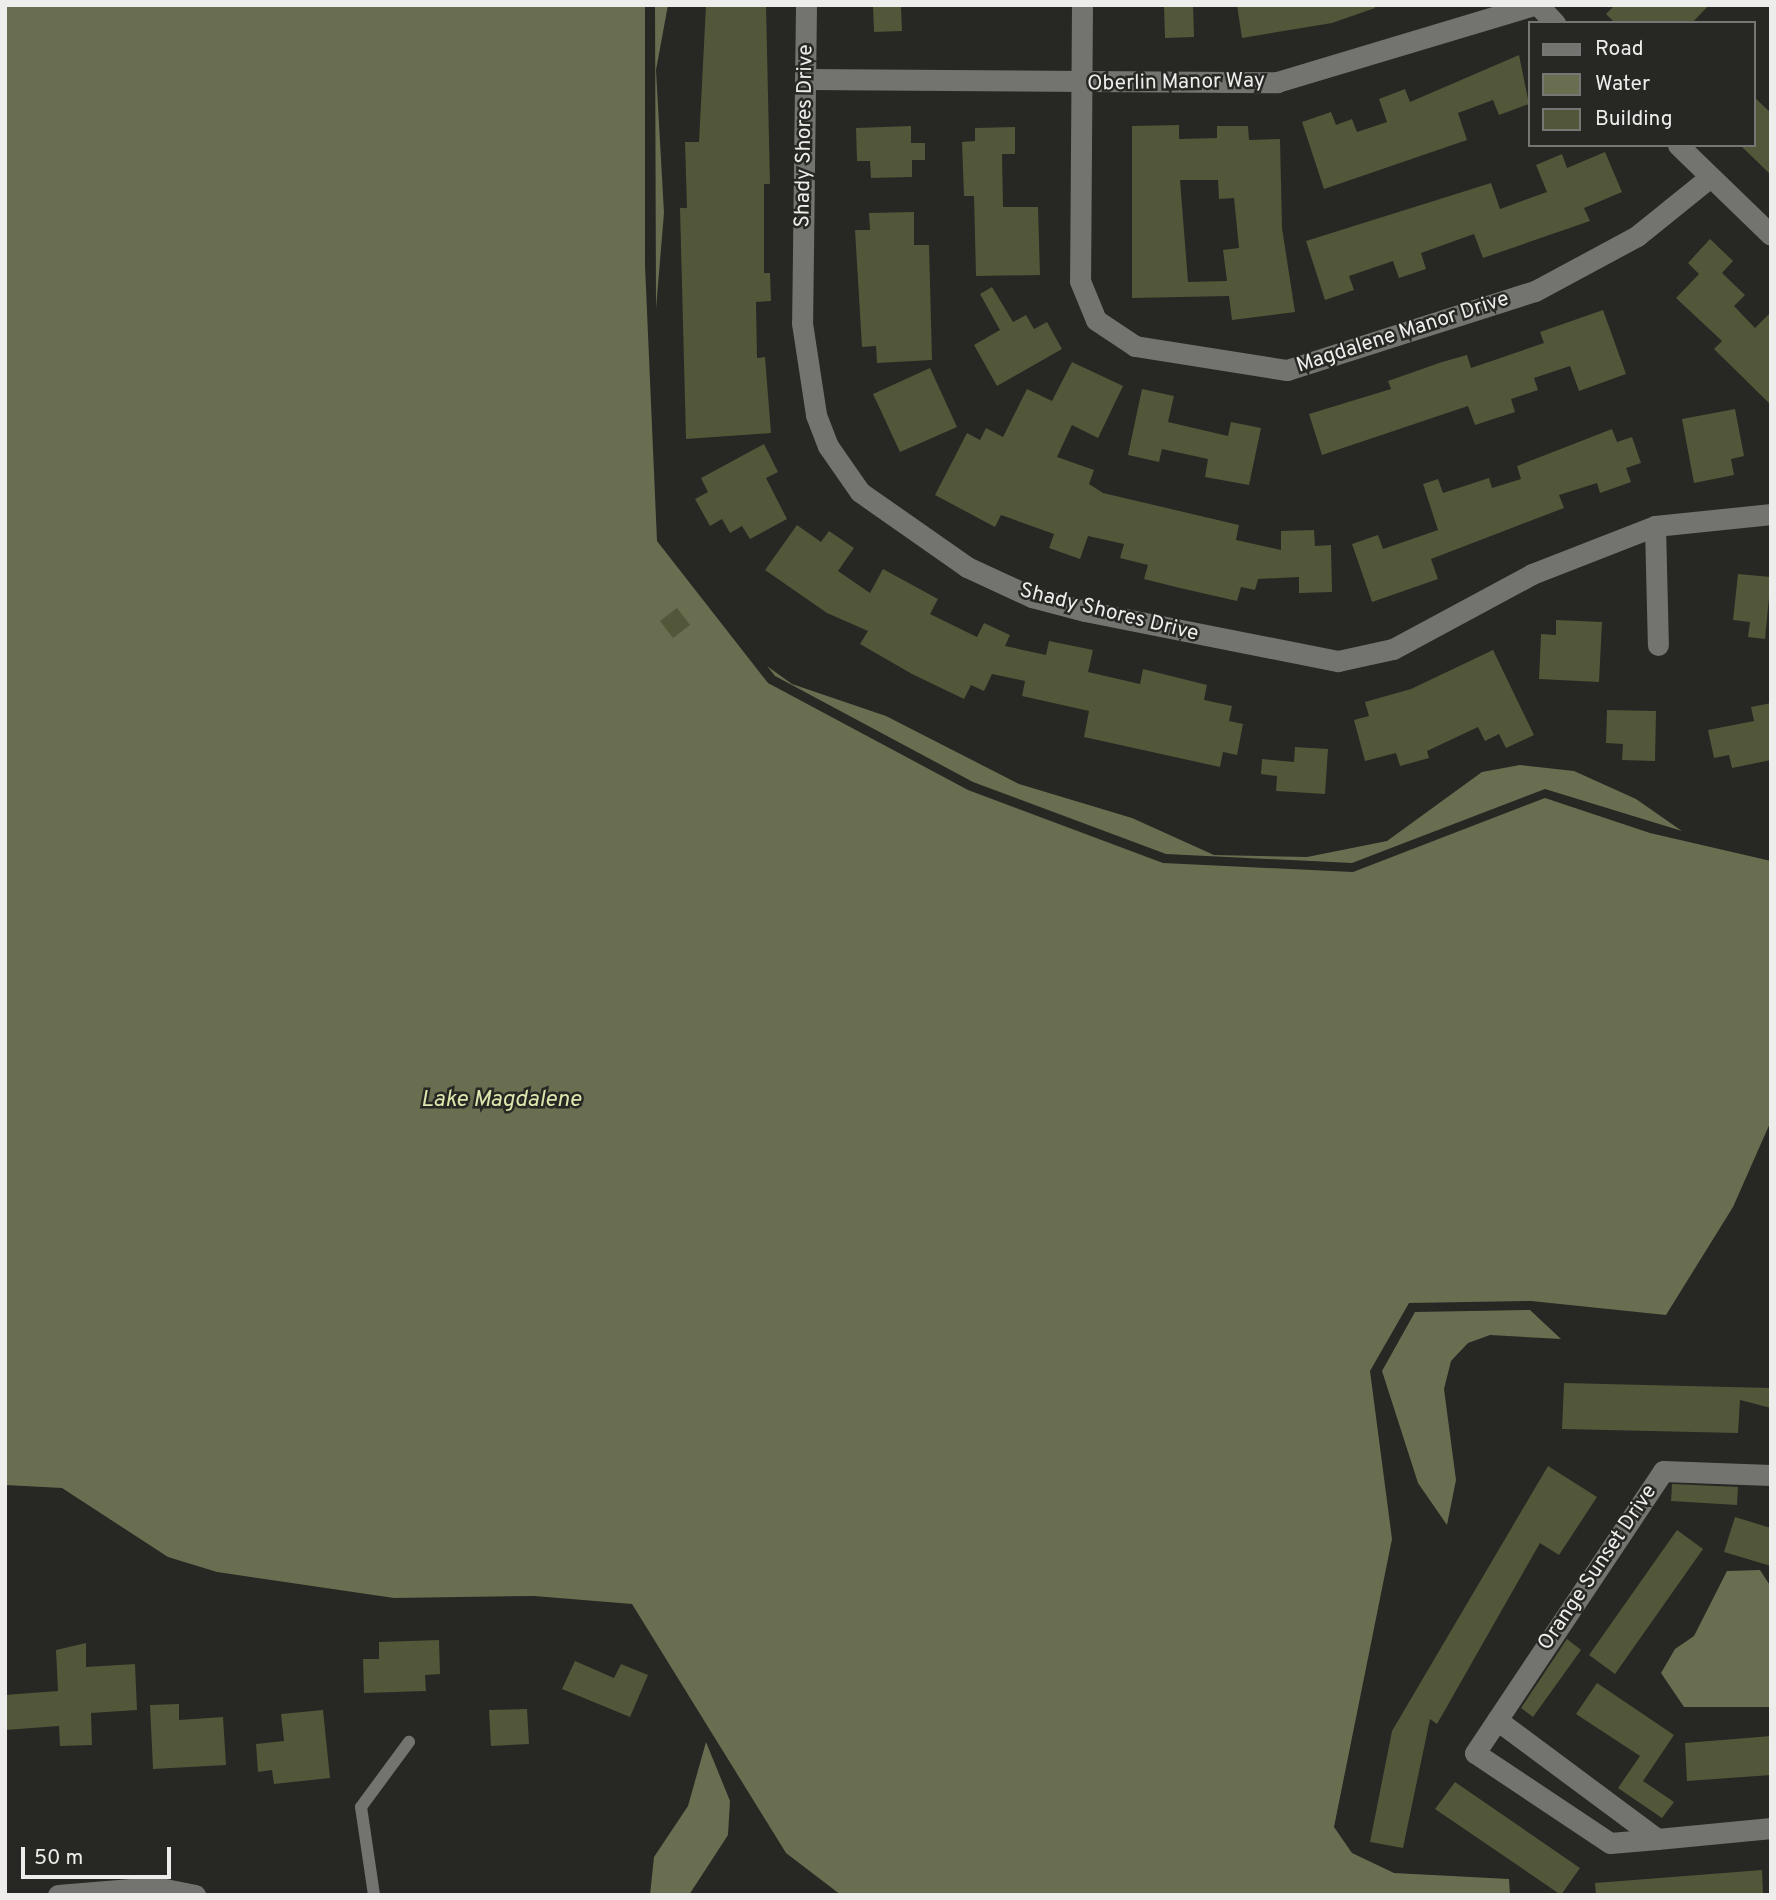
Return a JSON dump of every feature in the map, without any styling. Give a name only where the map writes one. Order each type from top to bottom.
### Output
[{"type":"street","name":"Shady Shores Drive","points":[[806,5],[802,323],[816,415],[828,446],[860,492],[978,573],[1085,611],[1338,662],[1393,649],[1532,574],[1655,526],[1771,514]]},
{"type":"street","name":"Magdalene Manor Drive","points":[[1082,5],[1079,262],[1088,308],[1108,332],[1135,346],[1268,371],[1535,291],[1637,236],[1710,177]]},
{"type":"street","name":"Oberlin Manor Way","points":[[807,79],[1080,85],[1296,79],[1535,5]]},
{"type":"street","points":[[1535,5],[1553,21]]},
{"type":"street","points":[[1680,147],[1771,235]]},
{"type":"street","points":[[1655,526],[1658,645]]},
{"type":"street","name":"Orange Sunset Drive","points":[[1771,1475],[1663,1471],[1475,1752],[1610,1843],[1771,1828]]},
{"type":"street","points":[[1497,1720],[1657,1839]]},
{"type":"street","points":[[58,1895],[155,1887],[195,1895]]},
{"type":"lane","points":[[374,1895],[361,1807],[409,1742]]},
{"type":"water","name":"Lake Magdalene","points":[[5,5],[645,5],[645,265],[657,541],[768,683],[968,790],[1163,863],[1353,872],[1545,798],[1650,833],[1771,861],[1771,1121],[1733,1207],[1666,1315],[1531,1301],[1409,1303],[1370,1371],[1392,1539],[1334,1827],[1352,1853],[1394,1873],[1509,1879],[1510,1895],[841,1895],[786,1853],[632,1604],[534,1596],[394,1598],[217,1572],[168,1557],[62,1488],[5,1485]]},
{"type":"water","points":[[655,5],[668,5],[656,70],[664,213],[656,309]]},
{"type":"water","points":[[767,666],[792,684],[886,716],[1019,784],[1132,818],[1214,855],[1307,857],[1387,841],[1482,772],[1520,765],[1574,771],[1636,799],[1682,831],[1545,789],[1352,863],[1166,854],[973,782],[775,676]]},
{"type":"water","points":[[1530,1310],[1561,1339],[1490,1335],[1468,1343],[1451,1361],[1444,1389],[1456,1480],[1447,1525],[1418,1483],[1382,1371],[1415,1312]]},
{"type":"water","points":[[1760,1570],[1771,1587],[1771,1707],[1684,1707],[1661,1673],[1675,1649],[1694,1636],[1727,1571]]},
{"type":"water","points":[[706,1742],[730,1801],[728,1835],[689,1895],[650,1895],[654,1857],[688,1806]]},
{"type":"building","points":[[706,5],[766,5],[770,184],[764,184],[764,273],[770,273],[771,301],[756,302],[757,358],[765,357],[771,433],[686,439],[680,208],[687,208],[685,142],[699,142]]},
{"type":"building","points":[[873,5],[901,5],[902,31],[874,32]]},
{"type":"building","points":[[1164,5],[1193,5],[1194,37],[1165,38]]},
{"type":"building","points":[[1237,5],[1374,5],[1375,8],[1332,23],[1242,38]]},
{"type":"building","points":[[1615,5],[1709,5],[1694,21],[1613,21],[1606,14]]},
{"type":"building","points":[[1519,55],[1528,104],[1499,115],[1493,100],[1458,113],[1467,140],[1324,189],[1302,122],[1331,112],[1336,125],[1352,119],[1357,132],[1387,122],[1379,99],[1405,89],[1410,102]]},
{"type":"building","points":[[1755,98],[1771,113],[1771,175],[1742,147],[1755,147]]},
{"type":"building","points":[[1179,125],[1179,139],[1217,138],[1217,126],[1248,126],[1249,140],[1280,139],[1282,228],[1295,312],[1232,320],[1229,296],[1132,298],[1132,126]],"holes":[[[1180,180],[1218,180],[1219,199],[1234,198],[1239,248],[1223,250],[1227,281],[1188,282]]]},
{"type":"building","points":[[911,126],[911,143],[925,143],[925,160],[912,160],[912,177],[871,178],[870,161],[857,161],[856,128]]},
{"type":"building","points":[[1015,127],[1015,154],[1002,154],[1003,207],[1038,207],[1040,275],[976,276],[974,196],[964,196],[962,142],[975,141],[975,128]]},
{"type":"building","points":[[1605,152],[1622,192],[1584,208],[1590,221],[1483,258],[1474,234],[1421,253],[1426,269],[1399,278],[1393,261],[1349,276],[1354,290],[1325,300],[1306,241],[1491,183],[1500,209],[1547,192],[1536,165],[1562,154],[1567,168]]},
{"type":"building","points":[[914,212],[914,245],[929,245],[932,360],[877,363],[876,346],[862,347],[855,230],[870,230],[869,213]]},
{"type":"building","points":[[1710,239],[1733,261],[1722,273],[1745,295],[1734,306],[1755,328],[1771,312],[1771,405],[1714,349],[1722,341],[1676,298],[1699,274],[1688,263]]},
{"type":"building","points":[[992,287],[1013,322],[1026,315],[1034,329],[1047,322],[1062,349],[997,386],[974,345],[1000,330],[980,294]]},
{"type":"building","points":[[1603,310],[1626,374],[1579,391],[1570,366],[1534,378],[1538,390],[1511,399],[1515,412],[1475,425],[1468,406],[1322,455],[1309,414],[1391,389],[1388,381],[1442,362],[1467,355],[1471,368],[1544,343],[1540,332]]},
{"type":"building","points":[[1072,362],[1123,386],[1098,438],[1072,425],[1057,457],[1094,470],[1089,484],[1103,493],[1239,525],[1236,540],[1281,550],[1281,531],[1314,530],[1315,546],[1331,545],[1332,592],[1299,593],[1299,577],[1258,579],[1255,590],[1241,587],[1237,601],[1180,588],[1144,579],[1148,565],[1120,558],[1124,544],[1088,536],[1080,559],[1049,548],[1054,534],[1001,515],[995,527],[935,495],[967,433],[980,440],[986,428],[1003,437],[1027,389],[1052,401]]},
{"type":"building","points":[[930,368],[957,427],[900,452],[873,394]]},
{"type":"building","points":[[1142,389],[1174,396],[1168,422],[1228,436],[1231,422],[1261,428],[1249,485],[1205,477],[1208,459],[1162,449],[1159,462],[1128,455]]},
{"type":"building","points":[[1735,409],[1744,456],[1731,459],[1734,475],[1694,483],[1682,419]]},
{"type":"building","points":[[1612,429],[1617,442],[1632,437],[1641,463],[1626,468],[1631,482],[1600,493],[1597,483],[1559,495],[1564,508],[1431,559],[1438,579],[1372,602],[1352,544],[1378,535],[1383,549],[1438,530],[1423,484],[1438,479],[1443,493],[1489,478],[1492,488],[1521,479],[1517,466]]},
{"type":"building","points":[[764,444],[778,472],[766,478],[787,519],[750,539],[742,526],[730,533],[722,519],[710,526],[695,499],[708,492],[701,478]]},
{"type":"building","points":[[797,525],[821,542],[829,531],[854,548],[838,571],[870,593],[883,569],[938,599],[930,614],[977,637],[984,623],[1010,635],[1005,646],[1046,655],[1049,641],[1093,650],[1088,672],[1140,684],[1143,669],[1207,685],[1204,700],[1232,706],[1229,721],[1243,724],[1237,755],[1223,752],[1220,767],[1084,737],[1089,711],[1022,696],[1025,681],[992,674],[984,691],[971,685],[964,699],[912,674],[860,644],[868,631],[827,613],[765,570]]},
{"type":"building","points":[[1738,574],[1771,577],[1765,639],[1748,637],[1750,622],[1733,620]]},
{"type":"building","points":[[677,608],[690,625],[673,638],[660,621]]},
{"type":"building","points":[[1556,620],[1602,622],[1599,682],[1539,679],[1541,634],[1556,635]]},
{"type":"building","points":[[1493,650],[1534,735],[1506,748],[1499,734],[1485,741],[1478,727],[1427,751],[1429,758],[1400,766],[1396,753],[1365,761],[1354,720],[1369,716],[1365,702],[1411,689]]},
{"type":"building","points":[[1771,703],[1771,760],[1732,768],[1729,755],[1714,758],[1708,730],[1754,721],[1751,707]]},
{"type":"building","points":[[1607,710],[1656,711],[1655,761],[1622,760],[1623,744],[1606,743]]},
{"type":"building","points":[[1295,747],[1328,749],[1325,794],[1276,791],[1277,776],[1261,774],[1262,759],[1294,762]]},
{"type":"building","points":[[1564,1383],[1771,1388],[1771,1408],[1740,1400],[1738,1433],[1562,1429]]},
{"type":"building","points":[[1548,1466],[1597,1497],[1559,1555],[1540,1543],[1437,1724],[1430,1719],[1403,1848],[1370,1842],[1392,1731]]},
{"type":"building","points":[[1672,1484],[1738,1487],[1737,1505],[1671,1501]]},
{"type":"building","points":[[1735,1517],[1771,1528],[1771,1566],[1724,1552]]},
{"type":"building","points":[[1677,1530],[1703,1549],[1615,1674],[1589,1655]]},
{"type":"building","points":[[1567,1639],[1581,1650],[1533,1717],[1521,1708]]},
{"type":"building","points":[[439,1640],[440,1674],[425,1675],[426,1691],[364,1693],[363,1659],[379,1659],[379,1642]]},
{"type":"building","points":[[86,1643],[86,1667],[135,1664],[137,1710],[91,1713],[92,1745],[60,1746],[59,1726],[5,1730],[5,1695],[58,1691],[56,1650]]},
{"type":"building","points":[[575,1661],[614,1678],[621,1664],[648,1675],[630,1717],[562,1689]]},
{"type":"building","points":[[1597,1683],[1674,1735],[1643,1781],[1674,1802],[1662,1818],[1618,1788],[1640,1756],[1576,1714]]},
{"type":"building","points":[[179,1704],[179,1720],[223,1717],[226,1765],[153,1769],[150,1705]]},
{"type":"building","points":[[527,1709],[529,1744],[491,1746],[489,1710]]},
{"type":"building","points":[[323,1710],[330,1778],[274,1784],[272,1770],[258,1772],[256,1744],[284,1741],[281,1714]]},
{"type":"building","points":[[1771,1736],[1771,1775],[1687,1781],[1685,1743]]},
{"type":"building","points":[[1455,1782],[1580,1868],[1561,1895],[1435,1809]]},
{"type":"building","points":[[1762,1870],[1763,1895],[1596,1895],[1595,1883]]}]
